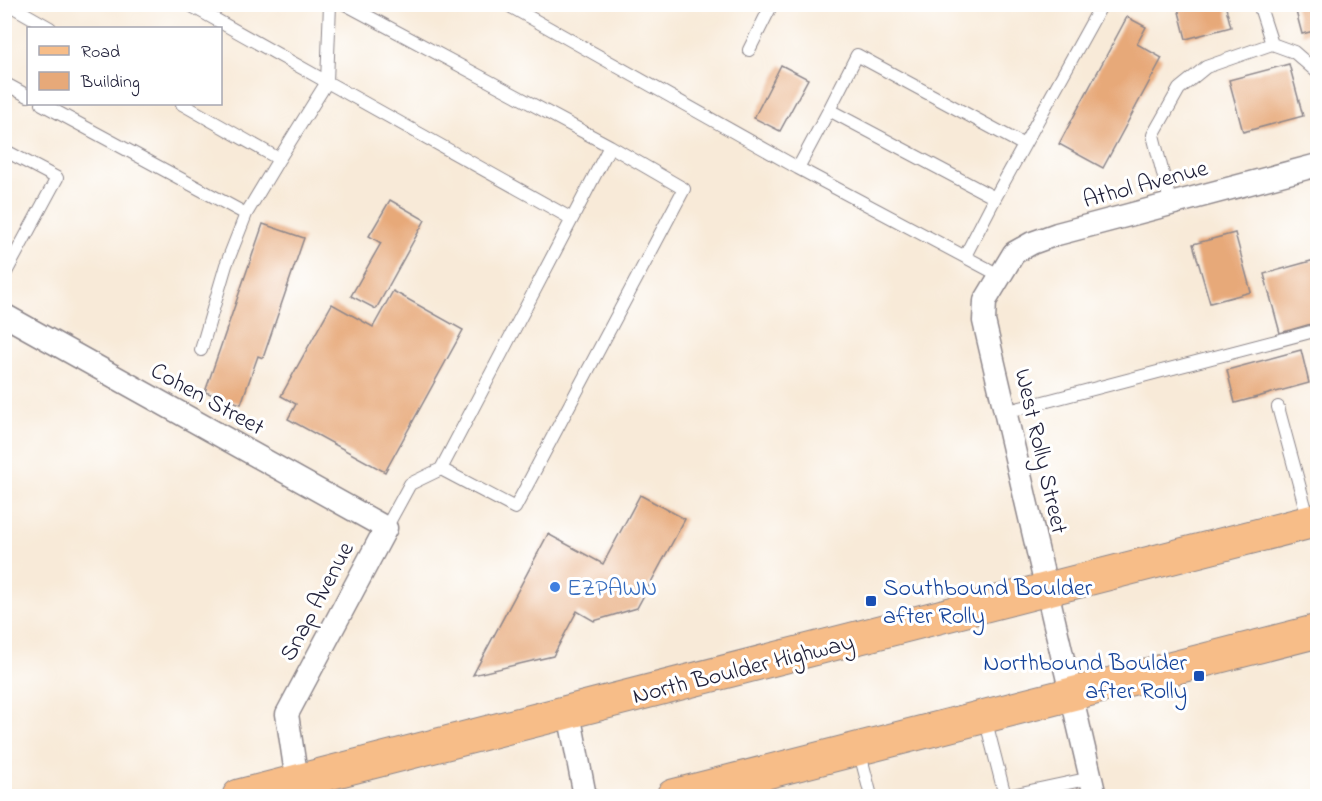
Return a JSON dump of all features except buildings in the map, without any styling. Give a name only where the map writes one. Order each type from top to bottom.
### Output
[{"type":"main road","name":"North Boulder Highway","points":[[239,796],[1313,521]]},
{"type":"main road","points":[[673,796],[1317,632]]},
{"type":"street","name":"Athol Avenue","points":[[999,275],[1014,254],[1032,243],[1057,234],[1317,165]]},
{"type":"street","name":"West Rolly Street","points":[[999,275],[985,301],[984,321],[1093,787]]},
{"type":"street","name":"Cohen Street","points":[[6,320],[386,528]]},
{"type":"street","name":"Snap Avenue","points":[[297,780],[287,714],[386,528]]},
{"type":"street","points":[[569,713],[585,796]]},
{"type":"lane","points":[[8,4],[48,27]]},
{"type":"lane","points":[[188,4],[572,219]]},
{"type":"lane","points":[[201,350],[226,265],[246,214],[327,82],[330,4]]},
{"type":"lane","points":[[345,4],[610,146],[684,189],[515,508],[441,469],[610,146]]},
{"type":"lane","points":[[506,4],[798,168],[999,275]]},
{"type":"lane","points":[[749,50],[772,4]]},
{"type":"lane","points":[[965,256],[1102,4]]},
{"type":"lane","points":[[1259,4],[1272,44]]},
{"type":"lane","points":[[1171,205],[1153,135],[1179,89],[1206,67],[1272,44],[1294,52],[1317,73]]},
{"type":"lane","points":[[798,168],[857,55],[1024,145]]},
{"type":"lane","points":[[4,83],[27,95]]},
{"type":"lane","points":[[44,105],[246,214]]},
{"type":"lane","points":[[184,105],[279,159]]},
{"type":"lane","points":[[829,110],[995,198]]},
{"type":"lane","points":[[4,150],[57,178],[4,276]]},
{"type":"lane","points":[[1005,412],[1317,330]]},
{"type":"lane","points":[[1278,407],[1313,521]]},
{"type":"lane","name":"Snap Avenue","points":[[386,528],[410,484],[441,469]]},
{"type":"lane","points":[[984,717],[1006,796],[1093,787]]},
{"type":"lane","points":[[859,749],[871,796]]},
{"type":"place","name":"EZPAWN","points":[[555,587]]},
{"type":"place","name":"Southbound Boulder after Rolly","points":[[871,601]]},
{"type":"place","name":"Northbound Boulder after Rolly","points":[[1199,676]]}]
